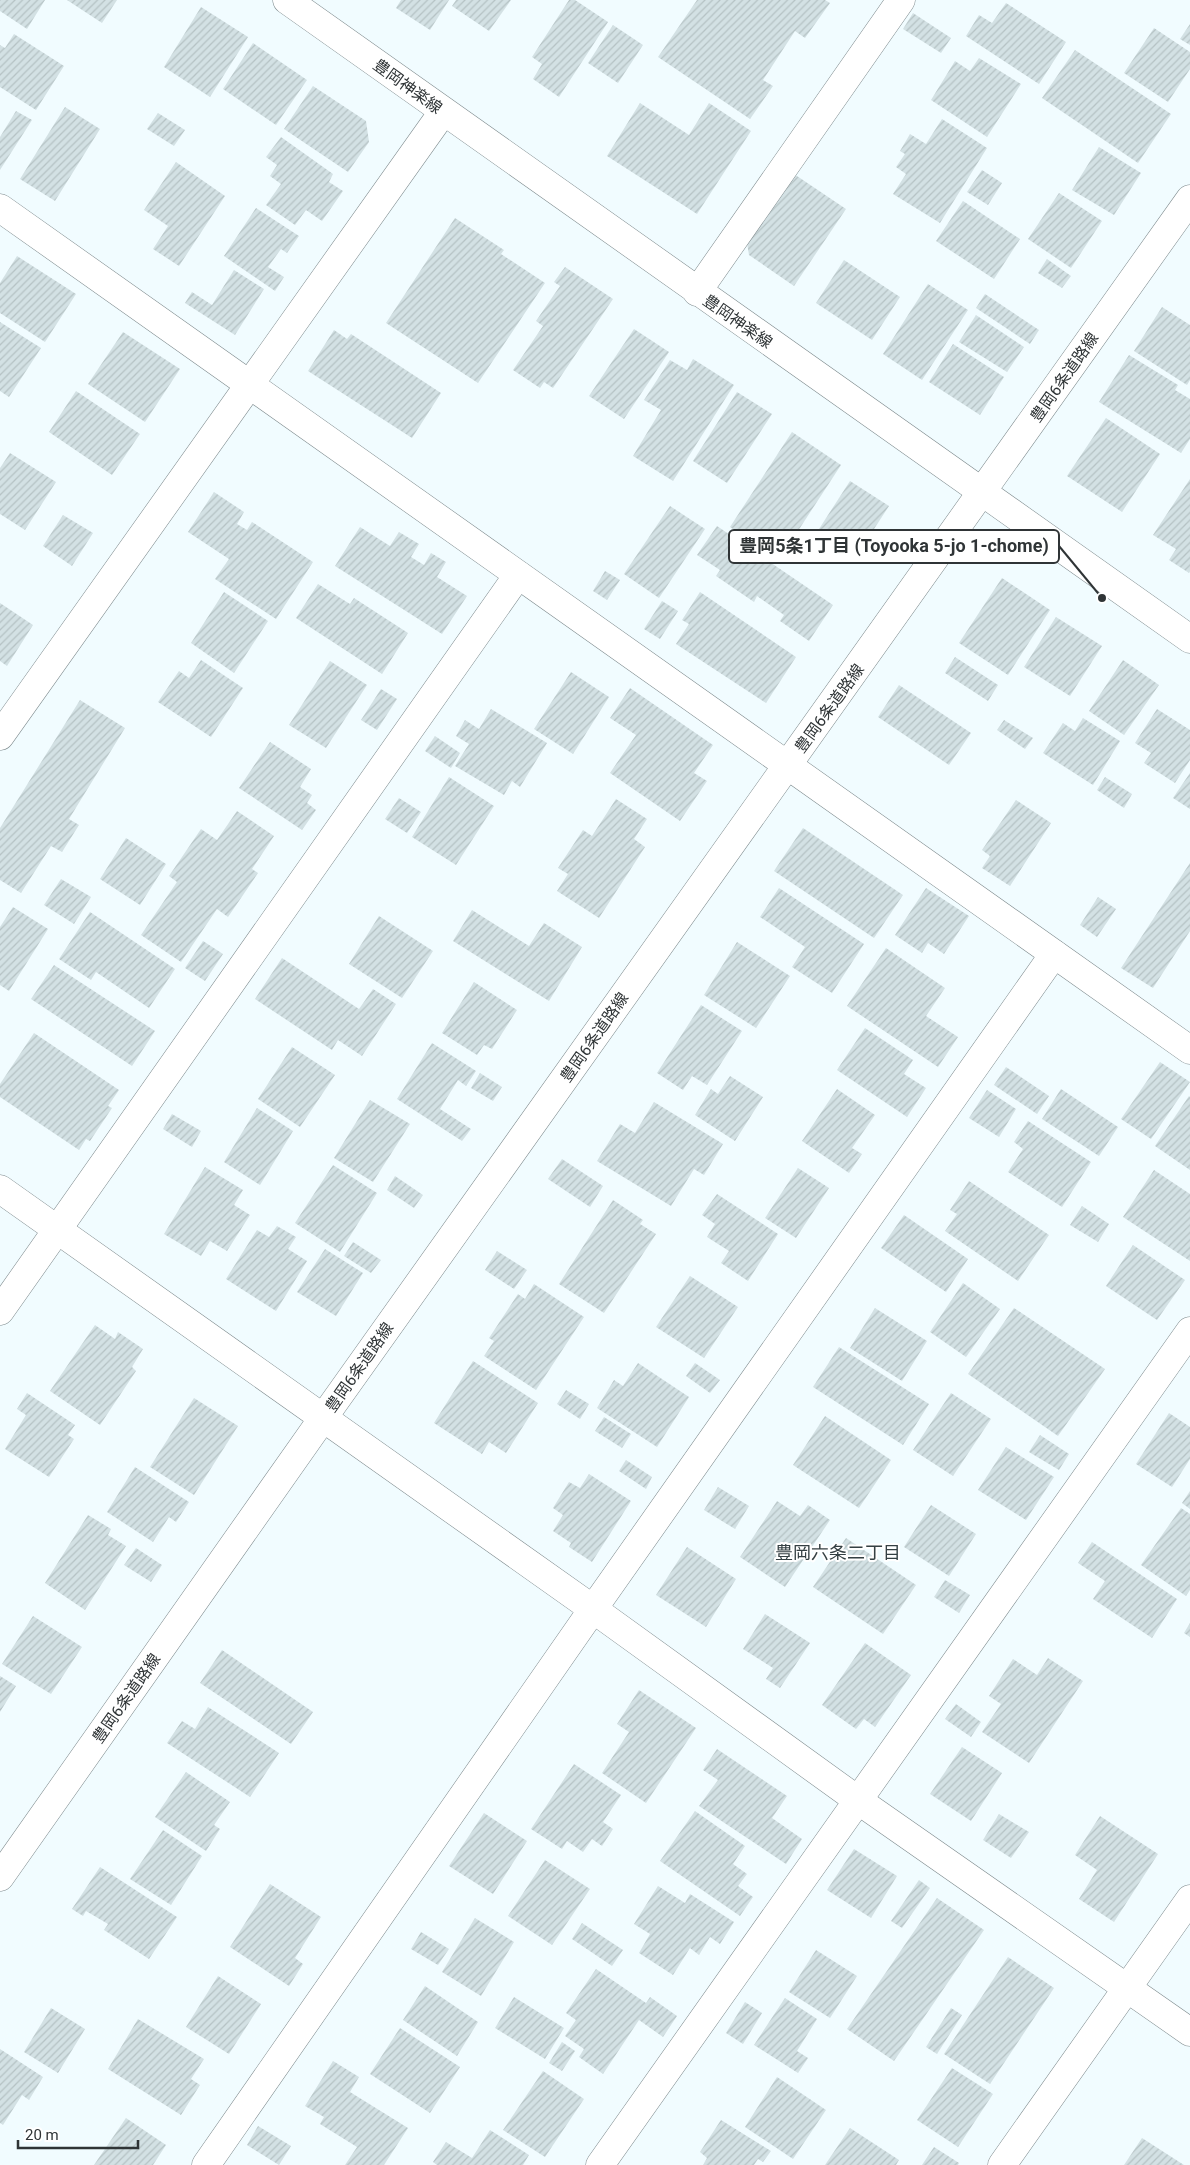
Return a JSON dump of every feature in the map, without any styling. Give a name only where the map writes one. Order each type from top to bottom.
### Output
[{"type":"street","name":"豊岡神楽線","points":[[287,0],[697,292],[983,491],[1190,639]]},
{"type":"street","points":[[697,292],[901,0]]},
{"type":"street","points":[[0,736],[443,112]]},
{"type":"street","name":"豊岡6条道路線","points":[[0,1877],[323,1418],[1189,204]]},
{"type":"street","points":[[0,208],[1190,1050]]},
{"type":"street","points":[[0,1311],[518,575]]},
{"type":"street","points":[[206,2165],[593,1609],[1054,954]]},
{"type":"street","points":[[0,1189],[593,1609],[859,1801],[1190,2032]]},
{"type":"street","points":[[600,2165],[1190,1331]]},
{"type":"street","points":[[1002,2165],[1190,1899]]},
{"type":"building","points":[[0,0],[45,0],[27,29],[0,11]]},
{"type":"building","points":[[67,0],[117,0],[102,23]]},
{"type":"building","points":[[401,0],[449,0],[430,30],[396,8]]},
{"type":"building","points":[[456,0],[511,0],[489,31],[452,6]]},
{"type":"building","points":[[569,0],[575,0],[608,22],[559,97],[533,79],[542,64],[532,57]]},
{"type":"building","points":[[697,0],[825,0],[830,3],[805,38],[795,31],[763,80],[773,86],[750,119],[658,57]]},
{"type":"building","points":[[1006,3],[1066,42],[1039,84],[966,36],[979,15],[992,23]]},
{"type":"building","points":[[201,7],[248,37],[210,97],[164,67]]},
{"type":"building","points":[[913,13],[951,38],[941,53],[903,29]]},
{"type":"building","points":[[1190,24],[1190,45],[1180,39]]},
{"type":"building","points":[[613,25],[643,45],[618,83],[588,63]]},
{"type":"building","points":[[1154,28],[1190,52],[1190,69],[1168,102],[1124,73]]},
{"type":"building","points":[[14,34],[64,66],[36,110],[0,87],[0,45],[5,48]]},
{"type":"building","points":[[253,43],[307,80],[276,125],[223,89]]},
{"type":"building","points":[[1075,50],[1171,114],[1138,163],[1042,98]]},
{"type":"building","points":[[979,58],[1021,84],[987,137],[931,100],[955,61],[970,71]]},
{"type":"building","points":[[313,86],[366,121],[369,142],[348,172],[284,129]]},
{"type":"building","points":[[640,103],[689,135],[709,103],[751,131],[697,214],[607,156]]},
{"type":"building","points":[[65,107],[100,129],[55,201],[20,179]]},
{"type":"building","points":[[16,111],[32,120],[0,170],[0,137]]},
{"type":"building","points":[[158,113],[185,130],[174,146],[147,129]]},
{"type":"building","points":[[942,119],[987,148],[940,223],[893,194],[906,174],[896,167],[905,154],[900,151],[910,134],[926,144]]},
{"type":"building","points":[[281,137],[333,174],[329,182],[343,191],[322,221],[306,210],[295,225],[266,205],[281,184],[270,176],[277,165],[266,157]]},
{"type":"building","points":[[1099,147],[1141,173],[1114,215],[1072,190]]},
{"type":"building","points":[[176,162],[225,196],[179,266],[153,249],[168,226],[144,210]]},
{"type":"building","points":[[982,170],[1002,183],[988,205],[967,192]]},
{"type":"building","points":[[794,174],[846,209],[794,286],[749,255],[747,243]]},
{"type":"building","points":[[1059,193],[1102,221],[1071,268],[1028,239]]},
{"type":"building","points":[[963,201],[1020,239],[994,279],[936,241]]},
{"type":"building","points":[[256,208],[299,236],[287,253],[281,249],[268,267],[284,277],[275,291],[224,256]]},
{"type":"building","points":[[455,218],[504,250],[501,254],[545,283],[478,383],[386,323]]},
{"type":"building","points":[[17,256],[76,294],[45,342],[0,313],[0,283]]},
{"type":"building","points":[[1047,259],[1071,276],[1062,288],[1038,273]]},
{"type":"building","points":[[844,260],[900,297],[872,340],[816,303]]},
{"type":"building","points":[[565,267],[613,299],[553,388],[544,382],[540,388],[513,370],[543,326],[536,321],[560,286],[554,282]]},
{"type":"building","points":[[234,270],[264,289],[235,335],[185,303],[192,292],[212,305]]},
{"type":"building","points":[[928,284],[968,310],[922,380],[883,354]]},
{"type":"building","points":[[985,294],[1039,330],[1030,344],[976,308]]},
{"type":"building","points":[[1162,307],[1190,325],[1190,380],[1187,385],[1134,351]]},
{"type":"building","points":[[976,315],[1024,347],[1007,372],[959,342]]},
{"type":"building","points":[[0,322],[41,348],[9,397],[0,391]]},
{"type":"building","points":[[634,329],[669,352],[624,419],[589,396]]},
{"type":"building","points":[[334,330],[347,339],[351,334],[441,393],[412,438],[308,371]]},
{"type":"building","points":[[123,332],[180,369],[145,422],[88,384]]},
{"type":"building","points":[[953,344],[1004,377],[980,415],[929,382]]},
{"type":"building","points":[[1129,355],[1178,385],[1175,390],[1190,399],[1190,439],[1181,453],[1099,402]]},
{"type":"building","points":[[693,359],[734,385],[673,481],[633,456],[661,410],[644,400],[670,360],[687,370]]},
{"type":"building","points":[[76,391],[140,434],[112,475],[49,432]]},
{"type":"building","points":[[737,392],[772,414],[727,483],[693,461]]},
{"type":"building","points":[[1106,418],[1160,454],[1122,512],[1067,476]]},
{"type":"building","points":[[792,432],[841,465],[779,560],[730,527]]},
{"type":"building","points":[[10,453],[56,482],[25,530],[0,514],[0,468]]},
{"type":"building","points":[[1190,479],[1189,573],[1169,560],[1176,549],[1153,535]]},
{"type":"building","points":[[850,481],[889,506],[857,555],[819,529]]},
{"type":"building","points":[[214,492],[244,512],[237,524],[247,530],[252,522],[313,562],[276,619],[215,579],[229,559],[188,532]]},
{"type":"building","points":[[670,506],[705,529],[659,598],[624,574]]},
{"type":"building","points":[[63,515],[93,533],[72,566],[43,546]]},
{"type":"building","points":[[717,526],[833,605],[809,641],[780,621],[784,615],[757,596],[754,602],[716,576],[720,570],[697,555]]},
{"type":"building","points":[[360,527],[390,546],[399,532],[419,544],[411,557],[424,565],[431,553],[446,562],[437,577],[467,596],[442,634],[335,566]]},
{"type":"building","points":[[605,571],[620,580],[607,600],[593,591]]},
{"type":"building","points":[[1002,578],[1050,610],[1008,675],[959,643]]},
{"type":"building","points":[[318,584],[350,604],[354,598],[408,633],[382,674],[296,618]]},
{"type":"building","points":[[224,592],[268,621],[234,673],[191,643]]},
{"type":"building","points":[[700,592],[796,657],[766,703],[676,644],[689,624],[682,620]]},
{"type":"building","points":[[662,601],[678,611],[660,639],[644,629]]},
{"type":"building","points":[[0,603],[33,625],[7,666],[0,661]]},
{"type":"building","points":[[1056,617],[1102,646],[1070,696],[1024,667]]},
{"type":"building","points":[[955,657],[998,685],[988,701],[945,673]]},
{"type":"building","points":[[201,660],[243,688],[211,737],[158,702],[179,671],[189,678]]},
{"type":"building","points":[[1123,660],[1159,685],[1124,735],[1089,711]]},
{"type":"building","points":[[330,661],[367,685],[326,748],[289,725]]},
{"type":"building","points":[[571,672],[609,697],[573,754],[534,729]]},
{"type":"building","points":[[899,685],[971,733],[949,765],[878,717]]},
{"type":"building","points":[[630,688],[713,745],[694,773],[707,781],[680,821],[610,773],[636,735],[610,718]]},
{"type":"building","points":[[381,689],[397,699],[377,730],[361,720]]},
{"type":"building","points":[[80,700],[125,728],[69,819],[79,825],[62,852],[51,846],[21,893],[0,880],[0,828]]},
{"type":"building","points":[[491,709],[547,743],[520,787],[512,781],[504,795],[455,766],[469,744],[456,736],[465,720],[479,729]]},
{"type":"building","points":[[1157,709],[1190,730],[1190,760],[1175,783],[1144,763],[1151,753],[1135,743]]},
{"type":"building","points":[[1083,718],[1120,741],[1093,785],[1043,753],[1063,723],[1075,731]]},
{"type":"building","points":[[1004,720],[1033,738],[1025,749],[997,730]]},
{"type":"building","points":[[435,736],[460,753],[451,768],[425,751]]},
{"type":"building","points":[[270,742],[311,769],[300,787],[312,795],[307,803],[316,810],[302,830],[239,788]]},
{"type":"building","points":[[1190,773],[1190,809],[1173,798]]},
{"type":"building","points":[[449,777],[494,806],[456,865],[412,837]]},
{"type":"building","points":[[1105,777],[1132,794],[1124,808],[1097,790]]},
{"type":"building","points":[[399,798],[421,812],[407,833],[385,819]]},
{"type":"building","points":[[616,799],[647,819],[634,839],[645,847],[599,918],[557,891],[568,874],[558,868],[583,830],[592,836]]},
{"type":"building","points":[[1016,800],[1051,823],[1010,886],[982,868],[990,856],[982,850]]},
{"type":"building","points":[[237,811],[274,836],[252,869],[258,873],[228,917],[217,909],[181,962],[141,935],[177,882],[169,876],[201,829],[217,840]]},
{"type":"building","points":[[803,828],[903,895],[874,938],[774,871]]},
{"type":"building","points":[[126,838],[166,864],[140,905],[100,879]]},
{"type":"building","points":[[1190,863],[1190,931],[1153,988],[1121,968]]},
{"type":"building","points":[[61,879],[91,897],[74,924],[44,905]]},
{"type":"building","points":[[779,888],[864,944],[832,993],[792,967],[805,947],[760,917]]},
{"type":"building","points":[[926,888],[969,916],[944,954],[928,943],[922,953],[895,935]]},
{"type":"building","points":[[1098,897],[1116,909],[1097,937],[1080,925]]},
{"type":"building","points":[[13,907],[48,929],[9,991],[0,985],[0,927]]},
{"type":"building","points":[[472,910],[529,946],[544,923],[582,947],[549,1001],[453,941]]},
{"type":"building","points":[[90,912],[175,969],[149,1008],[96,972],[91,980],[59,959]]},
{"type":"building","points":[[379,916],[433,951],[402,998],[349,964]]},
{"type":"building","points":[[203,941],[223,954],[205,981],[185,968]]},
{"type":"building","points":[[737,942],[790,976],[756,1028],[704,995]]},
{"type":"building","points":[[886,948],[945,988],[926,1016],[958,1037],[938,1067],[847,1006]]},
{"type":"building","points":[[282,958],[359,1009],[373,989],[396,1004],[362,1056],[338,1040],[332,1050],[255,999]]},
{"type":"building","points":[[54,965],[155,1031],[132,1066],[31,999]]},
{"type":"building","points":[[474,982],[517,1010],[492,1049],[484,1045],[477,1055],[442,1033]]},
{"type":"building","points":[[701,1005],[742,1031],[707,1085],[692,1076],[683,1090],[657,1073]]},
{"type":"building","points":[[865,1028],[913,1060],[904,1074],[926,1088],[907,1117],[837,1070]]},
{"type":"building","points":[[34,1033],[119,1090],[108,1106],[112,1108],[90,1141],[86,1139],[79,1150],[0,1097],[0,1084]]},
{"type":"building","points":[[432,1043],[476,1071],[466,1086],[458,1080],[440,1109],[471,1129],[462,1141],[397,1099]]},
{"type":"building","points":[[292,1047],[335,1075],[300,1127],[258,1099]]},
{"type":"building","points":[[1160,1062],[1190,1082],[1151,1139],[1121,1119]]},
{"type":"building","points":[[1006,1067],[1049,1096],[1037,1114],[994,1085]]},
{"type":"building","points":[[480,1073],[502,1087],[493,1101],[471,1088]]},
{"type":"building","points":[[730,1076],[763,1097],[735,1141],[695,1115],[711,1089],[718,1094]]},
{"type":"building","points":[[837,1089],[875,1115],[852,1148],[862,1154],[849,1173],[802,1141]]},
{"type":"building","points":[[1061,1089],[1118,1127],[1099,1156],[1042,1119]]},
{"type":"building","points":[[987,1090],[1016,1109],[999,1137],[969,1118]]},
{"type":"building","points":[[1190,1097],[1190,1170],[1155,1146]]},
{"type":"building","points":[[370,1100],[410,1124],[373,1182],[334,1158]]},
{"type":"building","points":[[654,1102],[723,1144],[704,1175],[694,1169],[671,1206],[597,1161],[620,1124],[635,1133]]},
{"type":"building","points":[[257,1108],[293,1131],[260,1185],[224,1162]]},
{"type":"building","points":[[172,1114],[201,1131],[192,1147],[163,1129]]},
{"type":"building","points":[[1028,1121],[1091,1162],[1062,1207],[1008,1172],[1023,1149],[1014,1142]]},
{"type":"building","points":[[562,1159],[603,1186],[590,1207],[548,1179]]},
{"type":"building","points":[[333,1165],[377,1193],[340,1252],[295,1223]]},
{"type":"building","points":[[205,1167],[243,1190],[234,1205],[250,1215],[227,1251],[210,1241],[201,1256],[164,1234]]},
{"type":"building","points":[[798,1168],[829,1188],[796,1238],[765,1218]]},
{"type":"building","points":[[1154,1170],[1190,1194],[1190,1261],[1123,1217]]},
{"type":"building","points":[[395,1176],[423,1195],[414,1208],[387,1190]]},
{"type":"building","points":[[969,1181],[1049,1235],[1018,1281],[945,1231],[957,1214],[950,1210]]},
{"type":"building","points":[[717,1194],[778,1234],[748,1281],[721,1263],[729,1251],[707,1237],[715,1224],[702,1215]]},
{"type":"building","points":[[613,1200],[643,1220],[640,1224],[656,1234],[604,1313],[559,1284]]},
{"type":"building","points":[[1082,1206],[1109,1224],[1098,1242],[1070,1225]]},
{"type":"building","points":[[904,1215],[968,1259],[946,1292],[881,1248]]},
{"type":"building","points":[[277,1226],[296,1237],[288,1249],[307,1261],[276,1311],[226,1279],[257,1230],[269,1237]]},
{"type":"building","points":[[353,1242],[381,1260],[371,1273],[344,1256]]},
{"type":"building","points":[[1133,1245],[1185,1280],[1157,1320],[1106,1286]]},
{"type":"building","points":[[325,1249],[363,1273],[336,1316],[297,1292]]},
{"type":"building","points":[[497,1251],[527,1270],[514,1289],[485,1270]]},
{"type":"building","points":[[690,1276],[738,1307],[704,1358],[656,1327]]},
{"type":"building","points":[[963,1283],[1000,1309],[966,1357],[930,1332]]},
{"type":"building","points":[[534,1284],[584,1317],[536,1390],[484,1356],[494,1341],[489,1338],[518,1294],[525,1299]]},
{"type":"building","points":[[875,1308],[927,1341],[902,1381],[850,1348]]},
{"type":"building","points":[[1014,1308],[1105,1369],[1058,1436],[968,1374]]},
{"type":"building","points":[[95,1325],[115,1339],[118,1332],[143,1349],[132,1367],[136,1371],[100,1425],[50,1391]]},
{"type":"building","points":[[839,1347],[929,1404],[903,1445],[813,1387]]},
{"type":"building","points":[[473,1361],[538,1403],[506,1453],[489,1442],[482,1454],[434,1423]]},
{"type":"building","points":[[638,1363],[689,1397],[657,1447],[597,1408],[614,1380],[623,1386]]},
{"type":"building","points":[[695,1363],[720,1380],[710,1393],[686,1376]]},
{"type":"building","points":[[566,1390],[589,1404],[580,1419],[557,1404]]},
{"type":"building","points":[[27,1393],[75,1425],[68,1435],[74,1439],[49,1477],[5,1449],[26,1415],[17,1409]]},
{"type":"building","points":[[951,1393],[991,1419],[953,1476],[913,1450]]},
{"type":"building","points":[[194,1398],[238,1426],[194,1495],[150,1467]]},
{"type":"building","points":[[1169,1413],[1190,1427],[1190,1459],[1172,1487],[1136,1464]]},
{"type":"building","points":[[825,1416],[891,1460],[859,1508],[793,1465]]},
{"type":"building","points":[[604,1417],[631,1434],[622,1448],[595,1431]]},
{"type":"building","points":[[1040,1435],[1069,1454],[1059,1470],[1029,1452]]},
{"type":"building","points":[[1006,1447],[1054,1477],[1026,1520],[978,1490]]},
{"type":"building","points":[[626,1460],[652,1477],[646,1489],[619,1471]]},
{"type":"building","points":[[135,1467],[189,1502],[176,1522],[169,1517],[153,1542],[107,1512]]},
{"type":"building","points":[[589,1474],[631,1501],[592,1562],[569,1547],[571,1543],[553,1531],[563,1515],[553,1508],[569,1482],[580,1488]]},
{"type":"building","points":[[718,1487],[749,1506],[735,1529],[704,1510]]},
{"type":"building","points":[[1190,1491],[1190,1509],[1182,1503]]},
{"type":"building","points":[[777,1501],[800,1516],[808,1505],[830,1520],[785,1587],[740,1557]]},
{"type":"building","points":[[931,1505],[976,1534],[949,1576],[904,1547]]},
{"type":"building","points":[[1181,1508],[1190,1514],[1190,1590],[1186,1596],[1141,1565]]},
{"type":"building","points":[[88,1515],[111,1529],[108,1535],[126,1546],[85,1610],[45,1583]]},
{"type":"building","points":[[846,1538],[916,1585],[883,1634],[813,1587]]},
{"type":"building","points":[[1092,1542],[1177,1599],[1152,1638],[1093,1599],[1105,1581],[1078,1563]]},
{"type":"building","points":[[687,1547],[736,1579],[706,1627],[656,1595]]},
{"type":"building","points":[[136,1548],[162,1565],[151,1582],[124,1565]]},
{"type":"building","points":[[945,1580],[970,1595],[959,1613],[934,1597]]},
{"type":"building","points":[[765,1614],[810,1643],[780,1688],[766,1679],[773,1668],[743,1649]]},
{"type":"building","points":[[33,1616],[82,1647],[51,1694],[2,1664]]},
{"type":"building","points":[[1190,1623],[1190,1637],[1184,1633]]},
{"type":"building","points":[[865,1643],[911,1675],[875,1727],[864,1719],[856,1729],[822,1705]]},
{"type":"building","points":[[222,1650],[313,1712],[291,1744],[200,1683]]},
{"type":"building","points":[[1048,1658],[1083,1681],[1029,1763],[982,1732],[1001,1704],[989,1696],[1013,1659],[1037,1675]]},
{"type":"building","points":[[0,1676],[16,1686],[0,1712]]},
{"type":"building","points":[[639,1690],[696,1728],[646,1803],[602,1773],[629,1732],[617,1724]]},
{"type":"building","points":[[956,1704],[981,1722],[971,1737],[945,1719]]},
{"type":"building","points":[[208,1707],[279,1753],[250,1797],[167,1743],[182,1721],[195,1729]]},
{"type":"building","points":[[962,1747],[1002,1773],[971,1821],[930,1794]]},
{"type":"building","points":[[717,1749],[787,1796],[772,1818],[802,1839],[786,1864],[699,1806],[718,1780],[703,1770]]},
{"type":"building","points":[[574,1764],[621,1795],[603,1822],[613,1829],[602,1846],[592,1839],[583,1852],[567,1841],[562,1849],[531,1829]]},
{"type":"building","points":[[186,1772],[230,1802],[214,1825],[220,1829],[206,1851],[155,1817]]},
{"type":"building","points":[[695,1811],[745,1846],[733,1864],[747,1874],[738,1886],[753,1897],[740,1916],[660,1861]]},
{"type":"building","points":[[484,1813],[527,1841],[493,1894],[449,1866]]},
{"type":"building","points":[[999,1814],[1029,1832],[1011,1858],[983,1840]]},
{"type":"building","points":[[1100,1816],[1158,1854],[1114,1922],[1079,1899],[1097,1870],[1075,1855]]},
{"type":"building","points":[[163,1830],[202,1856],[171,1905],[130,1879]]},
{"type":"building","points":[[854,1849],[897,1876],[871,1918],[827,1890]]},
{"type":"building","points":[[545,1860],[590,1889],[552,1945],[508,1916]]},
{"type":"building","points":[[100,1867],[177,1917],[149,1959],[104,1930],[108,1924],[86,1911],[83,1916],[72,1909]]},
{"type":"building","points":[[919,1880],[930,1888],[902,1928],[891,1921]]},
{"type":"building","points":[[270,1884],[321,1917],[295,1958],[303,1964],[289,1986],[230,1947]]},
{"type":"building","points":[[658,1886],[685,1903],[690,1894],[734,1922],[720,1944],[710,1937],[699,1955],[690,1948],[673,1975],[639,1953],[650,1934],[634,1924]]},
{"type":"building","points":[[937,1898],[984,1930],[894,2061],[847,2029]]},
{"type":"building","points":[[475,1918],[514,1942],[481,1996],[442,1972]]},
{"type":"building","points":[[582,1923],[623,1950],[612,1966],[572,1939]]},
{"type":"building","points":[[421,1932],[449,1949],[438,1965],[411,1949]]},
{"type":"building","points":[[816,1950],[857,1976],[830,2018],[789,1992]]},
{"type":"building","points":[[1008,1957],[1054,1988],[990,2084],[944,2054]]},
{"type":"building","points":[[596,1969],[646,2003],[650,1997],[677,2016],[663,2037],[639,2020],[603,2074],[579,2057],[584,2049],[565,2036],[576,2020],[566,2013]]},
{"type":"building","points":[[218,1976],[261,2004],[229,2054],[186,2027]]},
{"type":"building","points":[[425,1986],[478,2022],[457,2056],[403,2020]]},
{"type":"building","points":[[514,1997],[564,2028],[545,2059],[495,2028]]},
{"type":"building","points":[[785,1998],[817,2019],[797,2051],[808,2058],[798,2073],[754,2045]]},
{"type":"building","points":[[745,2002],[762,2013],[743,2044],[726,2033]]},
{"type":"building","points":[[51,2008],[85,2029],[58,2073],[24,2052]]},
{"type":"building","points":[[951,2008],[962,2015],[937,2054],[926,2047]]},
{"type":"building","points":[[138,2019],[204,2059],[191,2079],[200,2085],[181,2115],[108,2069]]},
{"type":"building","points":[[400,2028],[460,2067],[430,2113],[370,2074]]},
{"type":"building","points":[[562,2042],[575,2051],[562,2071],[549,2063]]},
{"type":"building","points":[[0,2049],[43,2077],[29,2100],[22,2095],[3,2125],[0,2123]]},
{"type":"building","points":[[333,2061],[359,2077],[350,2092],[408,2128],[384,2165],[345,2165],[357,2147],[320,2124],[324,2117],[305,2106]]},
{"type":"building","points":[[952,2068],[993,2094],[958,2147],[917,2120]]},
{"type":"building","points":[[543,2071],[584,2099],[545,2157],[503,2130]]},
{"type":"building","points":[[777,2077],[826,2110],[793,2159],[745,2127]]},
{"type":"building","points":[[126,2118],[166,2145],[153,2165],[94,2165]]},
{"type":"building","points":[[721,2120],[771,2151],[763,2162],[758,2159],[754,2165],[703,2165],[707,2158],[700,2152]]},
{"type":"building","points":[[258,2126],[291,2146],[279,2165],[247,2145]]},
{"type":"building","points":[[850,2128],[899,2160],[896,2165],[825,2165]]},
{"type":"building","points":[[490,2130],[529,2155],[523,2165],[437,2165],[433,2162],[446,2142],[472,2158]]},
{"type":"building","points":[[1142,2138],[1184,2165],[1124,2165]]},
{"type":"building","points":[[934,2147],[959,2163],[958,2165],[922,2165]]},
{"type":"place","name":"豊岡5条1丁目 (Toyooka 5-jo 1-chome)","points":[[1102,598]]},
{"type":"district","name":"豊岡六条二丁目","points":[[838,1553]]}]
